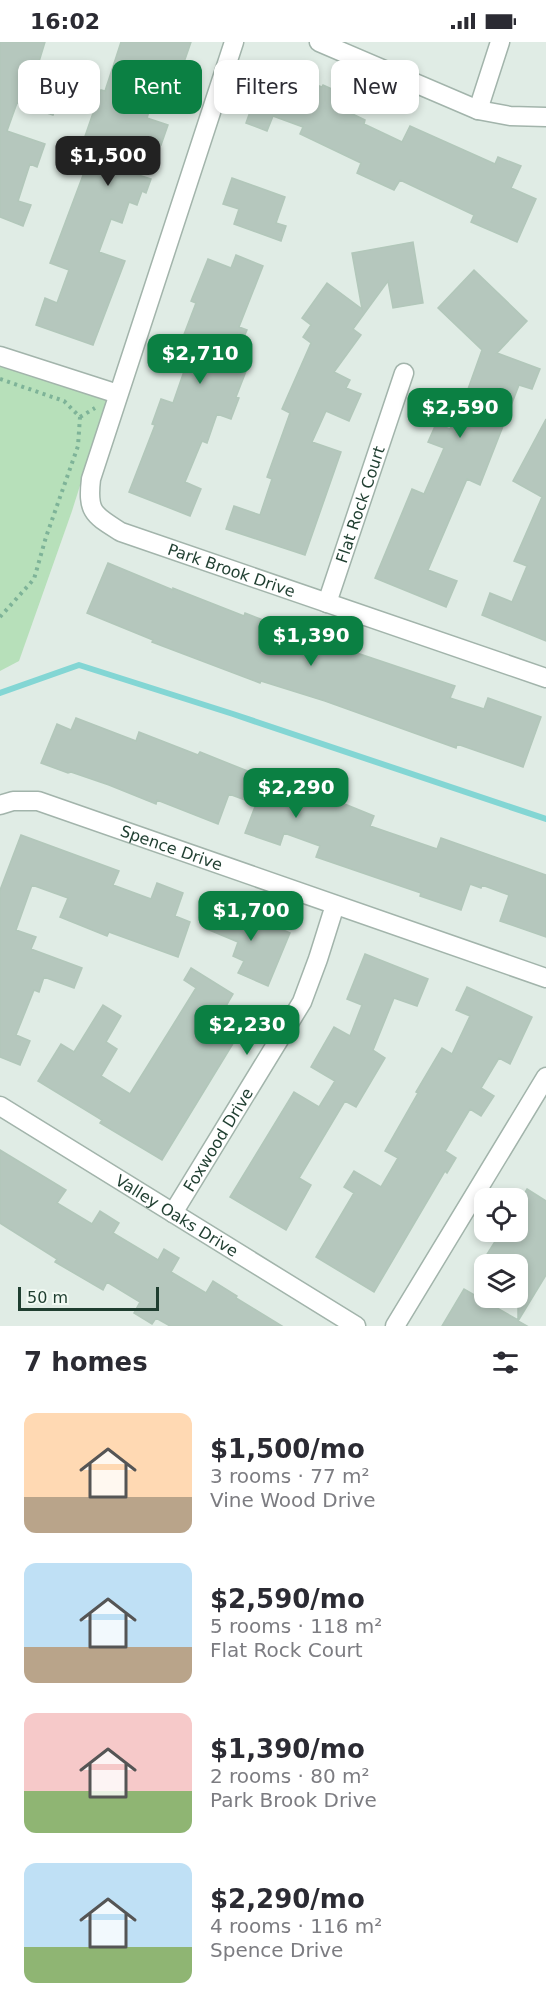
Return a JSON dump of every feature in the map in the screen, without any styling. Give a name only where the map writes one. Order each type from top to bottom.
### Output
[{"type":"street","points":[[0,356],[118,393],[234,42]]},
{"type":"street","points":[[319,42],[478,110],[510,116],[546,117]]},
{"type":"street","points":[[478,110],[500,42]]},
{"type":"street","name":"Flat Rock Court","points":[[327,603],[404,373]]},
{"type":"street","name":"Park Brook Drive","points":[[118,393],[91,479],[88,499],[92,510],[121,532],[546,678]]},
{"type":"street","name":"Spence Drive","points":[[0,805],[13,801],[38,801],[546,978]]},
{"type":"street","name":"Foxwood Drive","points":[[173,1213],[302,1002],[335,905]]},
{"type":"street","points":[[395,1326],[546,1077]]},
{"type":"street","name":"Valley Oaks Drive","points":[[0,1106],[356,1326]]},
{"type":"path","points":[[0,379],[64,401],[80,417],[78,446],[34,579],[1,616]]},
{"type":"green space","points":[[0,365],[107,400],[72,511],[19,661],[0,671]]},
{"type":"building","points":[[0,42],[45,42],[40,60],[18,60],[18,103],[7,131],[45,144],[37,167],[30,164],[18,201],[31,205],[23,226],[0,217]]},
{"type":"building","points":[[121,42],[191,42],[185,60],[115,60]]},
{"type":"building","points":[[112,70],[112,114],[148,114],[147,118],[168,125],[161,145],[141,138],[129,172],[151,179],[146,193],[142,191],[137,205],[129,202],[122,223],[111,219],[99,252],[125,261],[93,345],[36,325],[45,298],[57,303],[69,270],[50,263],[94,146],[83,142],[93,114],[100,114],[100,93],[101,90],[105,91]]},
{"type":"building","points":[[323,85],[331,89],[331,114],[352,114],[365,120],[364,124],[402,142],[410,126],[495,164],[498,157],[521,166],[511,188],[536,199],[517,242],[471,222],[474,215],[400,180],[394,190],[357,173],[361,163],[300,134],[303,127],[273,116],[267,131],[246,123],[249,114],[319,114],[319,86]]},
{"type":"building","points":[[232,178],[285,197],[276,223],[286,226],[281,241],[234,224],[239,209],[223,204]]},
{"type":"building","points":[[413,242],[423,303],[393,308],[388,281],[353,329],[361,335],[334,372],[350,380],[346,388],[361,394],[349,421],[326,411],[312,442],[341,452],[305,555],[226,529],[234,506],[260,515],[272,479],[267,477],[290,413],[282,409],[311,343],[303,337],[311,325],[302,318],[327,283],[362,309],[352,253]]},
{"type":"building","points":[[236,255],[263,266],[239,327],[247,330],[236,356],[250,361],[236,397],[239,398],[231,419],[217,414],[207,443],[202,441],[185,482],[201,489],[190,516],[129,492],[155,425],[152,424],[161,399],[173,403],[190,354],[178,350],[196,303],[191,301],[208,259],[231,268]]},
{"type":"building","points":[[474,270],[527,321],[497,353],[540,369],[532,389],[519,385],[480,485],[467,479],[428,570],[457,581],[446,607],[375,578],[412,489],[424,494],[444,448],[428,442],[436,424],[450,429],[455,416],[458,417],[482,350],[438,308]]},
{"type":"building","points":[[546,419],[546,641],[482,615],[490,593],[512,602],[527,566],[514,561],[542,497],[513,481]]},
{"type":"building","points":[[108,563],[244,616],[245,613],[455,686],[450,698],[484,709],[488,698],[541,717],[523,767],[457,744],[456,748],[325,701],[261,681],[260,683],[152,642],[153,640],[87,613]]},
{"type":"building","points":[[76,718],[136,741],[139,732],[198,755],[200,752],[265,778],[266,775],[315,792],[374,816],[370,826],[437,849],[441,838],[546,875],[546,937],[500,921],[509,895],[482,885],[481,888],[470,884],[461,910],[420,896],[421,893],[316,857],[320,846],[284,833],[280,845],[245,833],[256,804],[229,794],[218,824],[157,800],[156,804],[109,785],[41,763],[57,724],[71,730]]},
{"type":"building","points":[[21,835],[119,871],[113,885],[151,899],[157,883],[183,893],[175,916],[190,922],[178,957],[109,932],[107,936],[60,917],[68,898],[32,885],[16,930],[36,937],[31,949],[82,968],[74,988],[44,977],[39,992],[34,990],[16,1035],[30,1041],[20,1065],[0,1057],[0,890]]},
{"type":"building","points":[[218,902],[290,933],[268,986],[238,973],[244,961],[233,956],[238,942],[207,929]]},
{"type":"building","points":[[365,954],[428,979],[417,1006],[394,998],[373,1050],[385,1058],[356,1107],[345,1101],[299,1178],[311,1185],[286,1230],[230,1197],[294,1092],[319,1107],[335,1081],[311,1067],[334,1027],[350,1036],[362,1005],[347,999]]},
{"type":"building","points":[[191,968],[233,994],[226,1006],[248,1019],[162,1160],[100,1123],[102,1120],[38,1081],[61,1044],[74,1052],[103,1005],[121,1016],[106,1042],[117,1049],[101,1076],[130,1094],[196,988],[184,980]]},
{"type":"building","points":[[467,987],[532,1017],[510,1064],[499,1058],[481,1088],[494,1096],[481,1116],[470,1109],[445,1151],[456,1158],[447,1173],[445,1171],[374,1292],[316,1257],[354,1193],[344,1187],[354,1171],[381,1187],[398,1158],[385,1151],[442,1048],[452,1054],[470,1016],[456,1010]]},
{"type":"building","points":[[0,1150],[66,1190],[57,1203],[92,1224],[100,1211],[119,1223],[113,1233],[158,1260],[164,1249],[179,1258],[171,1272],[206,1293],[213,1281],[282,1326],[170,1326],[156,1318],[152,1324],[134,1313],[140,1302],[107,1282],[103,1290],[55,1262],[57,1259],[0,1223]]},
{"type":"building","points":[[528,1190],[546,1201],[546,1275],[528,1305],[528,1254],[487,1254],[495,1242],[528,1242]]},
{"type":"building","points":[[464,1289],[474,1295],[474,1308],[497,1308],[518,1320],[518,1308],[526,1308],[518,1321],[527,1326],[442,1326]]},
{"type":"waterway","points":[[0,693],[79,665],[546,819]]}]
